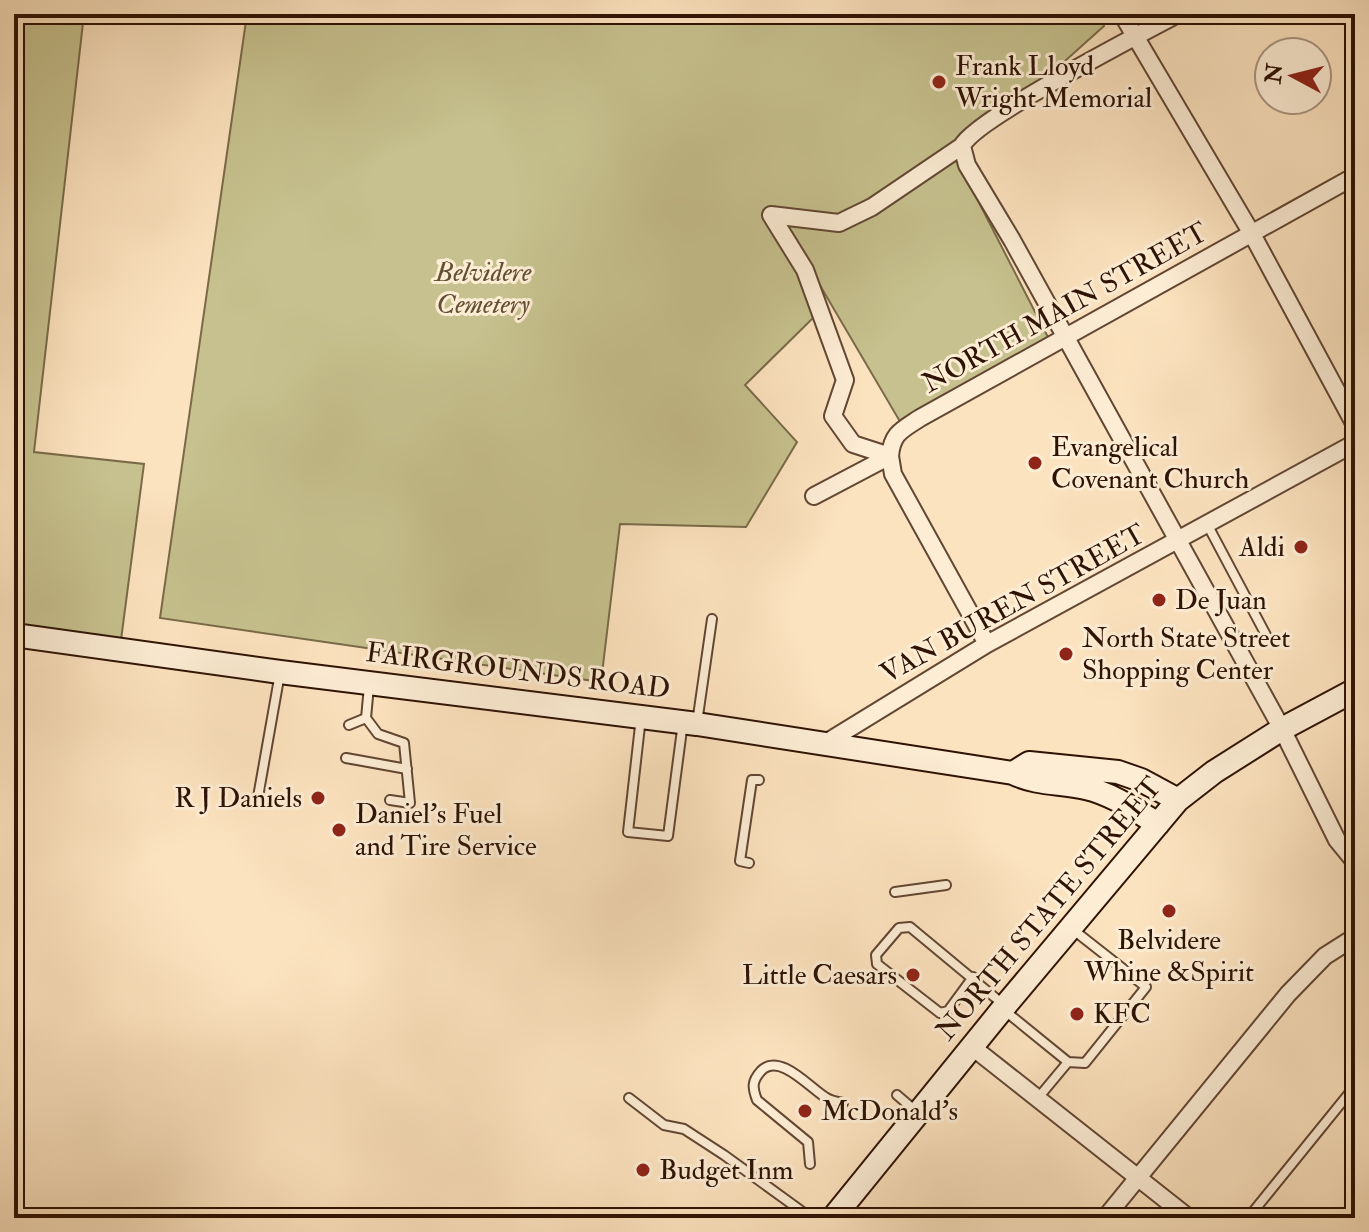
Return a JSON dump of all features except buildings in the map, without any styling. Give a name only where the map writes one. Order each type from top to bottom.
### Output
[{"type":"main road","name":"FAIRGROUNDS ROAD","points":[[14,635],[690,723],[1013,773],[1031,781],[1072,785],[1103,793],[1158,824]]},
{"type":"main road","name":"NORTH STATE STREET","points":[[838,1216],[971,1046],[1178,800],[1214,772],[1282,729],[1355,690]]},
{"type":"main road","name":"FAIRGROUNDS ROAD","points":[[1013,773],[1029,763],[1118,772],[1141,780],[1178,800]]},
{"type":"street","points":[[1122,14],[1252,234],[1355,425]]},
{"type":"street","points":[[987,644],[893,474],[890,456],[853,444],[833,416],[845,380],[805,270],[771,215],[839,223],[872,207],[962,146],[971,134],[1004,111],[1178,14]]},
{"type":"street","points":[[962,146],[967,165],[1282,729],[1337,840],[1355,862]]},
{"type":"street","name":"NORTH MAIN STREET","points":[[814,496],[890,456],[891,442],[898,433],[1065,336],[1355,176]]},
{"type":"street","name":"VAN BUREN STREET","points":[[824,744],[987,644],[1355,443]]},
{"type":"street","points":[[1105,1218],[1288,994],[1325,956],[1355,937]]},
{"type":"street","points":[[971,1046],[1189,1218]]},
{"type":"lane","points":[[1206,523],[1266,635]]},
{"type":"lane","points":[[641,717],[628,832],[668,836],[712,619]]},
{"type":"lane","points":[[258,797],[280,672]]},
{"type":"lane","points":[[370,682],[366,718],[378,734],[404,743],[410,803],[390,800]]},
{"type":"lane","points":[[349,725],[366,718]]},
{"type":"lane","points":[[346,758],[407,769]]},
{"type":"lane","points":[[749,863],[740,861],[752,780],[759,780]]},
{"type":"lane","points":[[895,892],[946,885]]},
{"type":"lane","points":[[973,977],[948,1011],[935,1012],[877,964],[876,955],[895,931],[910,927],[973,977],[1068,1062],[1085,1063],[1146,987],[1071,927]]},
{"type":"lane","points":[[1038,1099],[1068,1062]]},
{"type":"lane","points":[[810,1164],[808,1142],[757,1100],[753,1090],[754,1079],[765,1067],[774,1064],[786,1068],[829,1100],[843,1103]]},
{"type":"lane","points":[[1248,1218],[1355,1086]]},
{"type":"lane","points":[[897,1095],[918,1113]]},
{"type":"lane","points":[[629,1098],[664,1125],[684,1129],[724,1155],[811,1218]]},
{"type":"lane","points":[[526,1214],[569,1218]]},
{"type":"green space","points":[[14,14],[84,14],[34,452],[144,464],[121,640],[14,625]]},
{"type":"green space","name":"Belvidere Cemetery","points":[[247,14],[1097,14],[1104,26],[1046,78],[951,148],[1050,341],[902,425],[781,219],[815,316],[745,385],[797,442],[746,527],[620,524],[601,682],[160,618]]},
{"type":"place","name":"Frank Lloyd Wright Memorial","points":[[939,82]]},
{"type":"place","name":"Evangelical Covenant Church","points":[[1035,463]]},
{"type":"place","name":"Aldi","points":[[1301,547]]},
{"type":"place","name":"De Juan","points":[[1159,600]]},
{"type":"place","name":"North State Street Shopping Center","points":[[1066,654]]},
{"type":"place","name":"R J Daniels","points":[[318,798]]},
{"type":"place","name":"Daniel's Fuel and Tire Service","points":[[339,830]]},
{"type":"place","name":"Belvidere Whine &Spirit","points":[[1169,911]]},
{"type":"place","name":"Little Caesars","points":[[913,975]]},
{"type":"place","name":"KFC","points":[[1077,1014]]},
{"type":"place","name":"McDonald's","points":[[805,1111]]},
{"type":"place","name":"Budget Inm","points":[[643,1170]]}]
